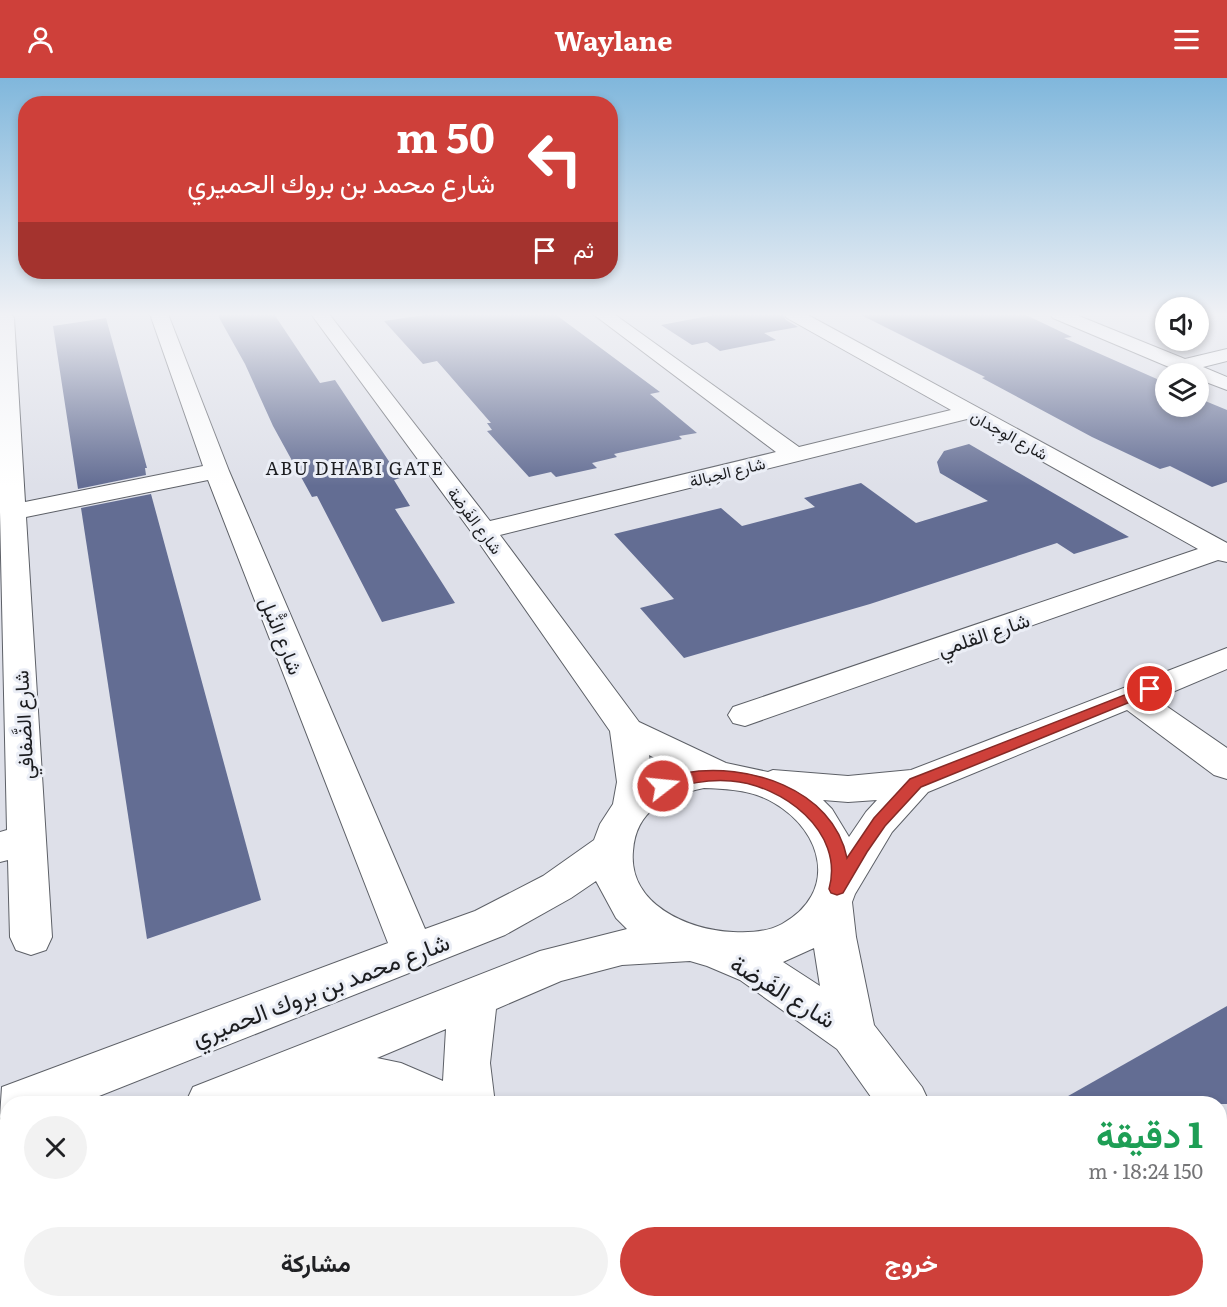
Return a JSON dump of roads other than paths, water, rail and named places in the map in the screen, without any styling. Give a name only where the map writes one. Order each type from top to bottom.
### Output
[{"type":"street","name":"شارع الضَّفافي","points":[[3,371],[13,512],[9,627],[14,843],[31,938]]},
{"type":"street","name":"شارع النُّبل","points":[[180,371],[217,471],[413,953]]},
{"type":"street","name":"شارع الفَرضة","points":[[363,371],[484,531],[627,730],[635,782],[631,807]]},
{"type":"street","points":[[681,371],[795,455]]},
{"type":"street","name":"شارع الوِجدان","points":[[897,371],[1224,552]]},
{"type":"street","points":[[1209,377],[1227,384]]},
{"type":"street","name":"شارع الحِبالة","points":[[484,531],[970,412]]},
{"type":"street","points":[[13,512],[217,471]]},
{"type":"street","name":"شارع القلمي","points":[[745,715],[1224,552]]},
{"type":"street","points":[[915,783],[879,822],[815,925],[790,941],[759,950],[725,952],[702,947],[662,932],[638,915],[622,894],[613,872],[611,849],[617,826],[631,807],[651,791],[676,780],[704,775],[733,776],[762,782],[848,789],[915,783],[1227,658]]},
{"type":"street","points":[[1131,697],[1227,766]]},
{"type":"street","name":"شارع الفَرضة","points":[[627,730],[720,776]]},
{"type":"street","points":[[762,782],[788,794],[811,811],[828,831],[838,855],[840,880],[835,896]]},
{"type":"street","name":"شارع محمد بن بروك الحميري","points":[[40,1096],[490,923],[525,906],[585,869],[611,849]]},
{"type":"street","name":"شارع الفَرضة","points":[[835,896],[834,943],[839,976],[853,1034]]},
{"type":"street","points":[[230,1095],[555,964],[622,947],[656,944],[702,947]]},
{"type":"street","name":"شارع الفَرضة","points":[[702,947],[756,967],[853,1034],[899,1096]]},
{"type":"street","points":[[469,1096],[465,1056],[468,1028],[476,995]]},
{"type":"street","points":[[230,1095],[323,1079],[360,1078],[396,1085],[419,1096]]},
{"type":"district","name":"ABU DHABI GATE","points":[[355,467]]}]
